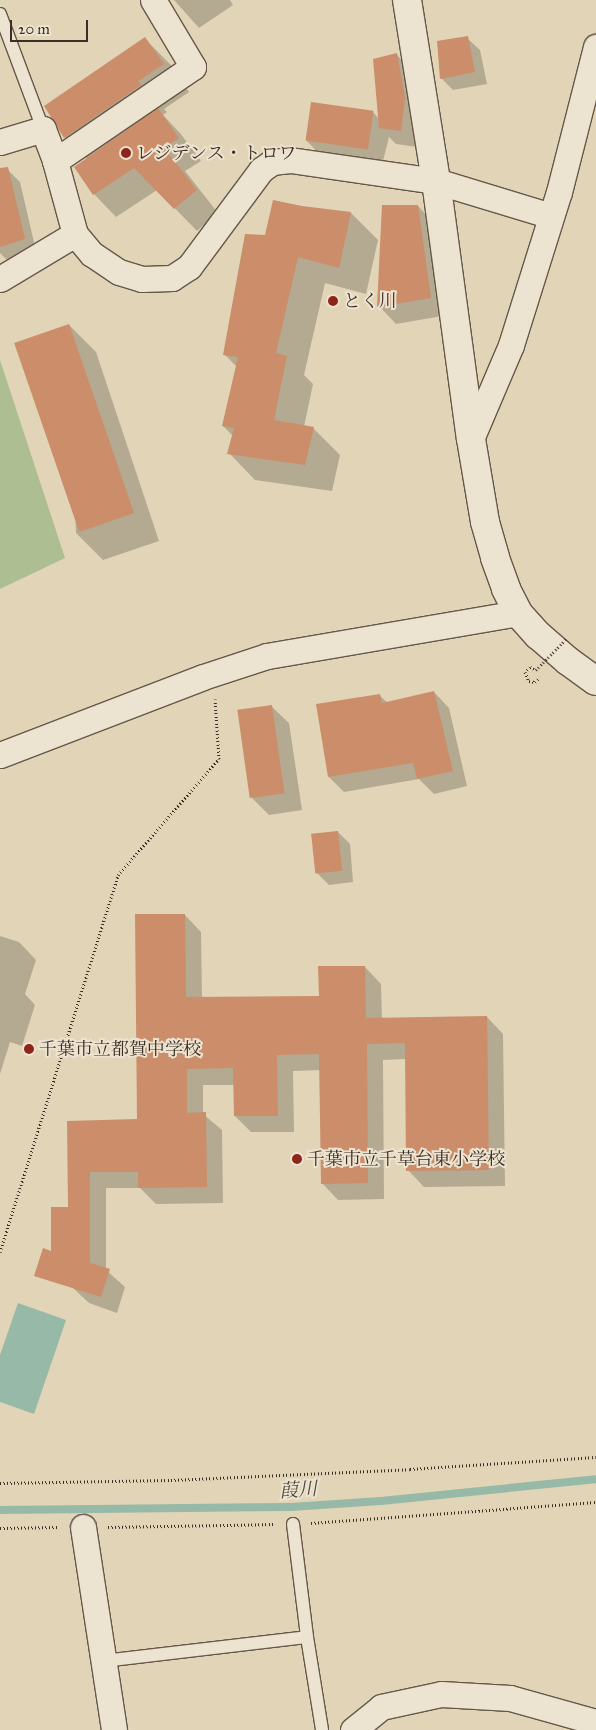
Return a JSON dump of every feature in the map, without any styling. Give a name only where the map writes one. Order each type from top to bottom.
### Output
[{"type":"street","points":[[55,161],[193,67],[152,0]]},
{"type":"street","points":[[407,0],[436,181],[471,439],[485,522],[495,558],[518,613],[546,642],[596,681]]},
{"type":"street","points":[[471,439],[511,345],[551,216],[596,47]]},
{"type":"street","points":[[0,142],[42,129],[55,161],[75,234],[92,254],[119,272],[142,279],[172,278],[188,267],[261,170],[272,162],[290,160],[436,181],[551,216]]},
{"type":"street","points":[[0,279],[75,234]]},
{"type":"street","points":[[0,755],[203,677],[267,656],[518,613]]},
{"type":"street","points":[[83,1527],[114,1730]]},
{"type":"street","points":[[353,1730],[381,1707],[441,1694],[510,1698],[596,1722]]},
{"type":"lane","points":[[0,14],[42,129]]},
{"type":"lane","points":[[293,1524],[307,1637],[322,1730]]},
{"type":"lane","points":[[103,1662],[307,1637]]},
{"type":"path","points":[[540,677],[535,682],[529,681],[525,672],[530,667],[536,670],[566,639]]},
{"type":"path","points":[[0,1252],[118,875],[219,759],[215,697],[222,694]]},
{"type":"path","points":[[0,1483],[201,1479],[410,1469],[596,1457]]},
{"type":"shaded area","points":[[0,360],[65,558],[0,589]]},
{"type":"shaded area","points":[[18,1303],[66,1320],[34,1414],[0,1402],[0,1355]]},
{"type":"building","points":[[468,36],[475,72],[440,79],[437,41]]},
{"type":"building","points":[[145,37],[164,64],[138,81],[141,85],[64,138],[44,106]]},
{"type":"building","points":[[397,53],[405,98],[401,131],[379,128],[373,59]]},
{"type":"building","points":[[311,102],[373,111],[368,149],[306,141]]},
{"type":"building","name":"レジデンス・トロワ","points":[[158,108],[179,138],[164,148],[197,190],[174,209],[134,168],[93,195],[74,167]]},
{"type":"building","points":[[8,167],[25,239],[0,247],[0,168]]},
{"type":"building","points":[[273,200],[302,206],[351,212],[339,268],[298,257],[276,353],[287,356],[274,420],[314,427],[305,465],[227,454],[234,428],[222,426],[238,357],[223,355],[245,234],[265,235]]},
{"type":"building","points":[[382,205],[418,205],[431,298],[377,307]]},
{"type":"building","points":[[69,324],[134,513],[79,532],[14,343]]},
{"type":"building","points":[[434,691],[453,771],[417,779],[413,763],[328,777],[316,704],[380,694],[382,703]]},
{"type":"building","points":[[272,705],[284,793],[250,798],[237,710]]},
{"type":"building","points":[[338,831],[342,871],[315,874],[311,834]]},
{"type":"building","points":[[135,914],[185,914],[186,997],[319,996],[318,966],[365,966],[366,1018],[487,1016],[489,1170],[406,1171],[405,1043],[367,1044],[368,1183],[321,1184],[319,1054],[277,1055],[278,1116],[234,1116],[233,1068],[187,1069],[187,1113],[206,1112],[207,1187],[138,1188],[138,1172],[90,1172],[90,1263],[110,1269],[101,1297],[34,1276],[43,1248],[51,1251],[51,1207],[68,1207],[67,1121],[137,1119]]},
{"type":"waterway","name":"葭川","points":[[0,1510],[291,1507],[381,1501],[596,1479]]},
{"type":"place","name":"レジデンス・トロワ","points":[[126,153]]},
{"type":"place","name":"とく川","points":[[333,301]]},
{"type":"place","name":"千葉市立都賀中学校","points":[[29,1049]]},
{"type":"place","name":"千葉市立千草台東小学校","points":[[297,1159]]}]
